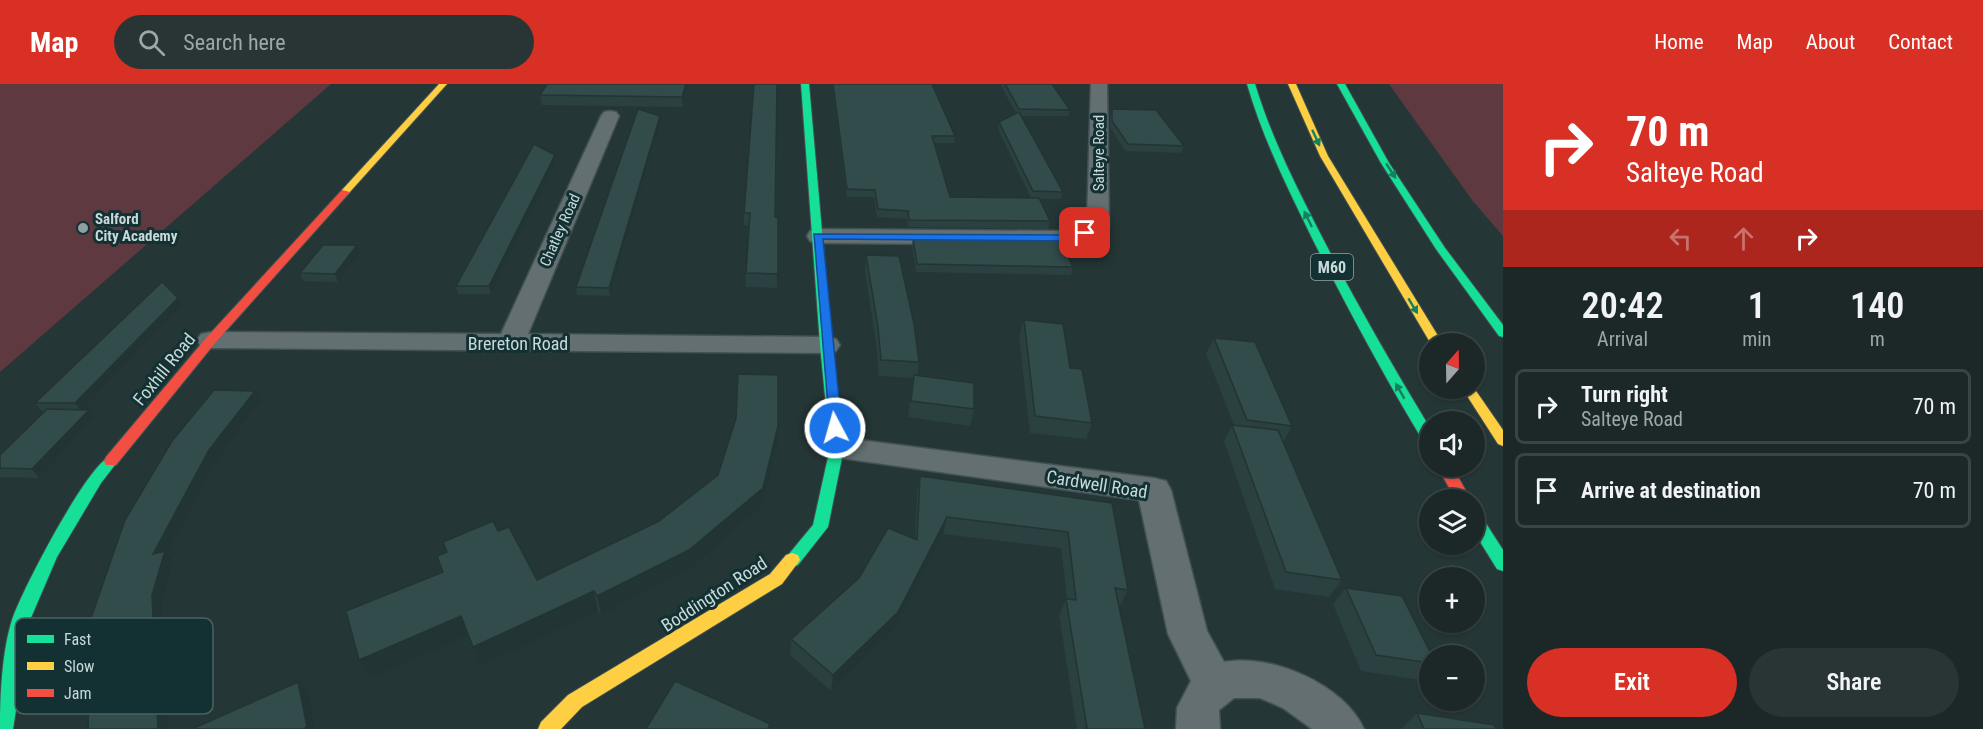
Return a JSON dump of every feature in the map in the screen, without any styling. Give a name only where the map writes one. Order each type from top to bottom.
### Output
[{"type":"main road","name":"Foxhill Road","points":[[22,618],[50,555],[96,479],[211,340],[443,84]]},
{"type":"main road","name":"Boddington Road","points":[[548,729],[575,701],[776,579],[820,527],[837,448],[826,345],[805,84]]},
{"type":"main road","name":"M60","points":[[1251,84],[1275,151],[1311,226],[1356,313],[1419,422]]},
{"type":"main road","name":"M60","points":[[1292,84],[1324,156],[1430,333]]},
{"type":"main road","points":[[1341,84],[1385,163],[1441,249],[1503,333]]},
{"type":"main road","points":[[1475,399],[1503,441]]},
{"type":"main road","points":[[1485,535],[1503,564]]},
{"type":"main road","name":"Foxhill Road","points":[[3,729],[15,656]]},
{"type":"street","name":"Salteye Road","points":[[818,236],[1066,238],[1098,226],[1099,84]]},
{"type":"street","name":"Chatley Road","points":[[511,343],[610,116]]},
{"type":"street","name":"Brereton Road","points":[[211,340],[826,345]]},
{"type":"street","name":"Cardwell Road","points":[[837,448],[1154,490],[1188,634],[1215,686]]},
{"type":"street","points":[[1197,729],[1196,718],[1201,699],[1215,686],[1233,679],[1256,679],[1281,685],[1306,698],[1330,715],[1342,729]]},
{"type":"shaded area","name":"Salford City Academy","points":[[0,84],[331,84],[0,372]]},
{"type":"shaded area","points":[[1389,84],[1503,84],[1503,236],[1472,200]]},
{"type":"building","points":[[547,84],[686,84],[682,97],[540,95]]},
{"type":"building","points":[[754,84],[777,84],[775,217],[778,217],[778,274],[746,273],[750,213],[744,213]]},
{"type":"building","points":[[833,84],[932,84],[955,136],[932,136],[950,197],[1039,198],[1050,221],[909,220],[908,211],[878,209],[875,190],[847,189]]},
{"type":"building","points":[[1005,84],[1052,84],[1070,110],[1019,109]]},
{"type":"building","points":[[638,109],[660,116],[609,288],[576,287]]},
{"type":"building","points":[[1112,109],[1156,110],[1184,146],[1128,144],[1112,121]]},
{"type":"building","points":[[1019,112],[1063,192],[1033,191],[999,122]]},
{"type":"building","points":[[534,144],[555,155],[489,286],[456,286]]},
{"type":"building","points":[[913,238],[1059,239],[1073,267],[917,264]]},
{"type":"building","points":[[323,245],[357,245],[335,274],[300,273]]},
{"type":"building","points":[[866,255],[899,256],[914,324],[919,362],[881,360]]},
{"type":"building","points":[[162,282],[178,298],[75,403],[35,403]]},
{"type":"building","points":[[1024,320],[1063,324],[1070,368],[1082,369],[1092,423],[1035,416]]},
{"type":"building","points":[[1214,338],[1255,342],[1292,426],[1247,420]]},
{"type":"building","points":[[738,374],[778,375],[778,426],[763,488],[689,550],[597,596],[594,591],[473,647],[461,616],[359,660],[346,611],[443,572],[437,556],[447,552],[443,542],[493,521],[498,531],[509,527],[537,580],[659,521],[718,475],[736,418]]},
{"type":"building","points":[[914,375],[974,383],[974,409],[911,401]]},
{"type":"building","points":[[214,390],[255,391],[209,450],[153,554],[165,551],[152,595],[153,618],[91,618],[125,520],[172,441]]},
{"type":"building","points":[[47,409],[89,410],[32,469],[0,468],[0,455]]},
{"type":"building","points":[[1232,425],[1278,430],[1342,580],[1286,572]]},
{"type":"building","points":[[920,476],[1112,503],[1128,590],[1115,588],[1145,729],[1085,729],[1087,728],[1066,599],[1076,600],[1068,532],[947,517],[898,612],[833,675],[791,639],[859,578],[888,528],[917,540]]},
{"type":"building","points":[[1346,588],[1402,596],[1426,645],[1419,645],[1419,661],[1376,655]]},
{"type":"building","points":[[675,681],[770,724],[768,729],[646,729]]},
{"type":"building","points":[[298,682],[307,727],[303,729],[192,729]]},
{"type":"building","points":[[1417,713],[1494,725],[1496,729],[1424,729]]},
{"type":"building","points":[[88,714],[157,714],[158,729],[88,729]]},
{"type":"traffic: fast","points":[[792,560],[820,527],[837,448],[826,345],[805,84]]},
{"type":"traffic: fast","points":[[1251,84],[1270,138],[1310,223],[1368,333],[1419,422]]},
{"type":"traffic: fast","points":[[1341,84],[1385,163],[1441,249],[1503,333]]},
{"type":"traffic: fast","points":[[22,618],[50,555],[96,479],[111,461]]},
{"type":"traffic: fast","points":[[1485,535],[1503,564]]},
{"type":"traffic: fast","points":[[3,729],[15,656]]},
{"type":"traffic: slow","points":[[345,192],[443,84]]},
{"type":"traffic: slow","points":[[1292,84],[1324,156],[1430,333]]},
{"type":"traffic: slow","points":[[1475,399],[1503,441]]},
{"type":"traffic: slow","points":[[548,729],[575,701],[776,579],[792,560]]},
{"type":"traffic: jam","points":[[111,461],[211,340],[345,192]]},
{"type":"traffic: jam","points":[[1450,477],[1458,489]]},
{"type":"place","name":"Salford City Academy","points":[[83,228]]},
{"type":"route","points":[[835,428],[818,236],[1066,238],[1085,233]]}]
